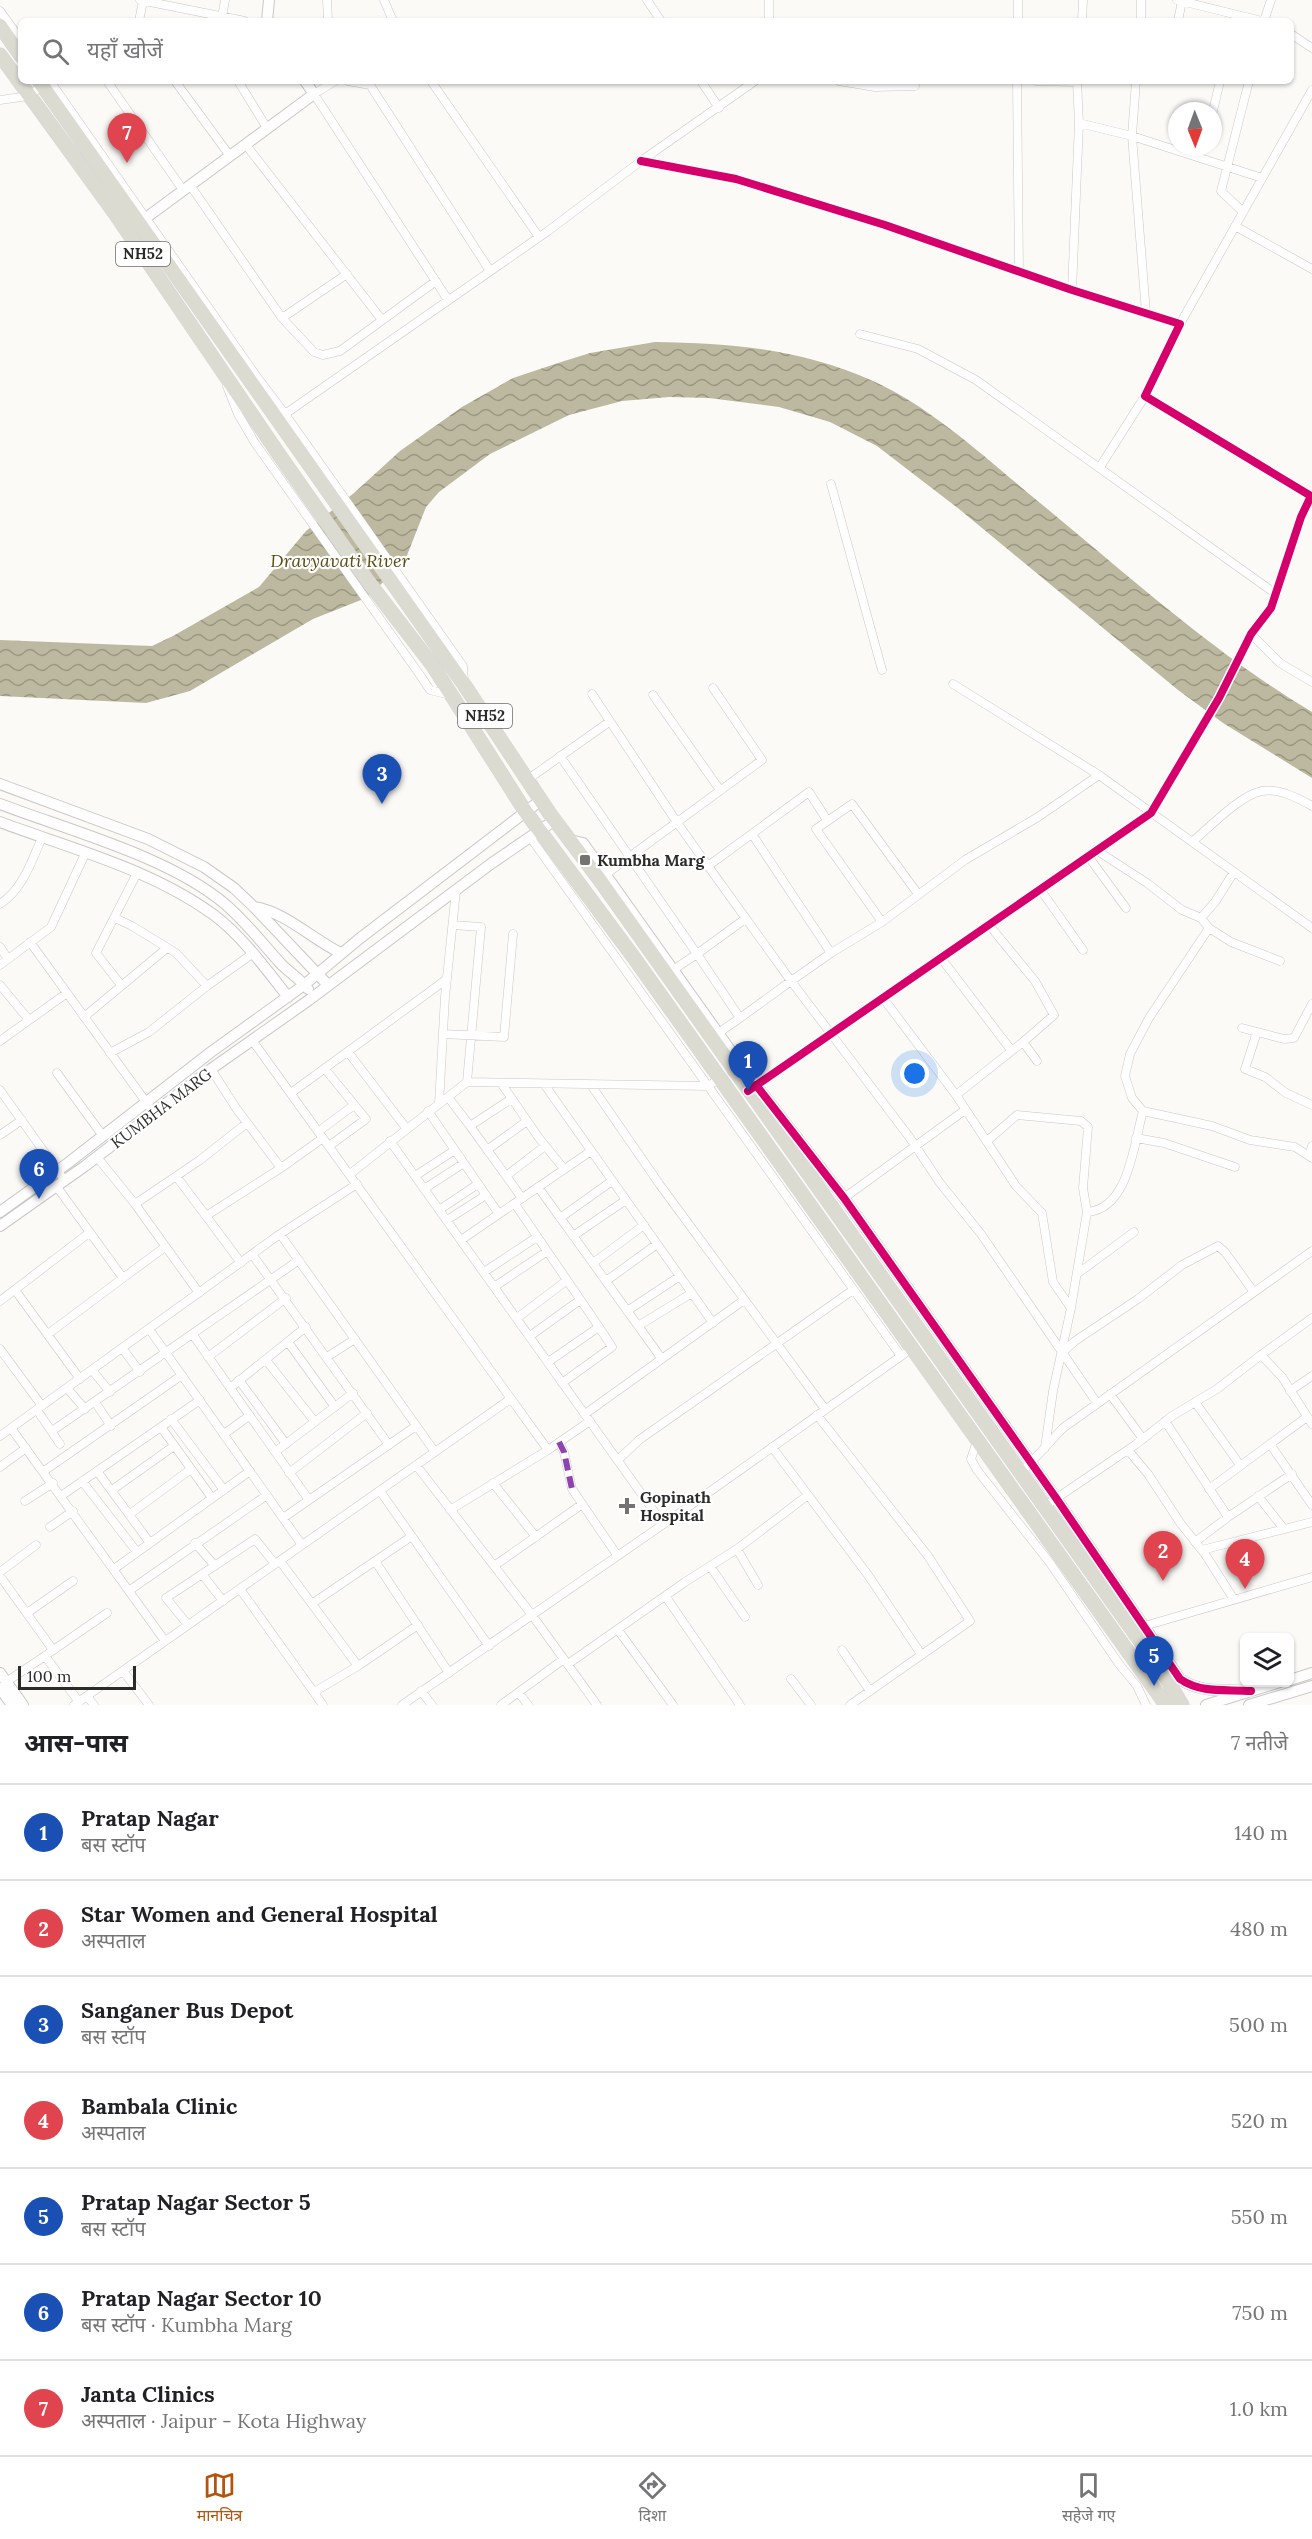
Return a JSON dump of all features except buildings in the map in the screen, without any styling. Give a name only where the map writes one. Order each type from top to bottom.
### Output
[{"type":"highway","points":[[0,26],[18,52]]},
{"type":"highway","name":"NH52","points":[[0,55],[18,81]]},
{"type":"highway","name":"NH52","points":[[20,84],[114,212],[367,580],[452,695],[525,811],[535,834],[632,955],[713,1083],[906,1352],[977,1441],[1166,1705]]},
{"type":"highway","name":"NH52","points":[[46,84],[253,378],[293,445],[465,686],[555,820],[603,877],[714,1036],[733,1071],[752,1088],[1051,1502],[1138,1628],[1182,1705]]},
{"type":"street","points":[[139,18],[142,0],[176,4],[228,18]]},
{"type":"street","points":[[222,17],[225,0]]},
{"type":"street","points":[[267,18],[269,0]]},
{"type":"street","points":[[327,0],[327,18]]},
{"type":"street","points":[[384,0],[392,18]]},
{"type":"street","points":[[647,0],[659,18]]},
{"type":"street","points":[[769,0],[769,18]]},
{"type":"street","points":[[1018,0],[1018,18]]},
{"type":"street","points":[[1082,18],[1083,0]]},
{"type":"street","points":[[1141,0],[1141,18]]},
{"type":"street","points":[[1264,18],[1271,0]]},
{"type":"street","points":[[1178,18],[1180,1],[1236,18]]},
{"type":"street","points":[[0,11],[18,36]]},
{"type":"street","points":[[1294,36],[1312,48]]},
{"type":"street","points":[[0,100],[28,96],[43,84]]},
{"type":"street","points":[[109,84],[282,318],[314,352],[323,355],[340,351],[436,281]]},
{"type":"street","points":[[177,84],[230,156]]},
{"type":"street","points":[[240,84],[267,129]]},
{"type":"street","points":[[307,84],[448,300]]},
{"type":"street","points":[[142,221],[330,84]]},
{"type":"street","points":[[364,84],[370,85],[490,271]]},
{"type":"street","points":[[433,84],[539,237]]},
{"type":"street","points":[[703,84],[719,108]]},
{"type":"street","points":[[285,414],[539,237],[641,161],[751,84]]},
{"type":"street","points":[[857,84],[875,87],[915,86]]},
{"type":"street","points":[[1017,84],[1019,272]]},
{"type":"street","points":[[1072,290],[1079,123],[1077,84]]},
{"type":"street","points":[[1136,84],[1132,136],[1146,313]]},
{"type":"street","points":[[1215,102],[1219,84]]},
{"type":"street","points":[[1243,212],[1221,191],[1248,84]]},
{"type":"street","points":[[1100,467],[1145,396],[1180,324],[1312,90]]},
{"type":"street","points":[[1079,123],[1132,136],[1263,178]]},
{"type":"street","points":[[246,145],[382,320]]},
{"type":"street","points":[[641,161],[736,179],[885,225],[1072,290],[1180,324]]},
{"type":"street","points":[[1235,226],[1312,269]]},
{"type":"street","points":[[282,318],[347,274]]},
{"type":"street","points":[[860,334],[918,349],[976,380],[1276,594]]},
{"type":"street","points":[[219,365],[238,414],[255,443],[430,690],[452,695]]},
{"type":"street","points":[[253,378],[285,414],[463,666],[465,686]]},
{"type":"street","points":[[1145,396],[1311,496],[1301,517],[1271,608],[1251,634],[1206,721],[1151,813],[752,1088],[844,1198],[1026,1469],[1064,1428],[1312,1251]]},
{"type":"street","points":[[831,484],[882,670]]},
{"type":"street","points":[[1251,634],[1280,663],[1312,682]]},
{"type":"street","points":[[953,684],[1099,775],[1312,928]]},
{"type":"street","points":[[603,877],[676,821],[762,760],[713,688]]},
{"type":"street","points":[[592,694],[676,821],[745,919],[916,1146],[940,1183],[981,1234],[1097,1403]]},
{"type":"street","points":[[653,695],[720,790]]},
{"type":"street","points":[[528,780],[609,722]]},
{"type":"street","points":[[560,756],[740,1018]]},
{"type":"street","points":[[714,1036],[831,952],[882,922],[965,861],[1038,817],[1099,775]]},
{"type":"street","points":[[0,784],[148,839],[204,867],[234,888],[254,907],[294,952],[328,985]]},
{"type":"street","points":[[1192,842],[1247,798],[1262,791],[1293,796],[1312,806]]},
{"type":"street","points":[[708,866],[809,792],[827,820]]},
{"type":"street","name":"KUMBHA MARG","points":[[0,1212],[58,1171],[304,985],[341,953],[541,800]]},
{"type":"street","points":[[0,804],[142,857],[196,884],[230,909],[313,997]]},
{"type":"street","points":[[882,922],[816,829],[827,820],[852,804],[918,894]]},
{"type":"street","name":"KUMBHA MARG","points":[[0,1227],[61,1184],[211,1069],[555,820]]},
{"type":"street","points":[[0,822],[137,873],[190,899],[216,917],[252,954],[288,997]]},
{"type":"street","points":[[752,834],[831,952]]},
{"type":"street","points":[[0,904],[12,896],[26,875],[42,838]]},
{"type":"street","points":[[1096,850],[1147,883],[1182,910],[1201,918],[1209,928],[1232,942],[1280,960]]},
{"type":"street","points":[[0,965],[54,922],[85,854]]},
{"type":"street","points":[[1088,856],[1126,908]]},
{"type":"street","points":[[1201,918],[1215,902],[1234,872]]},
{"type":"street","points":[[121,985],[96,953],[137,873]]},
{"type":"street","points":[[1040,888],[1083,950]]},
{"type":"street","points":[[439,1104],[447,979],[456,890]]},
{"type":"street","points":[[254,907],[264,909],[295,925],[341,953]]},
{"type":"street","points":[[115,918],[176,953],[207,986]]},
{"type":"street","points":[[670,972],[745,919]]},
{"type":"street","points":[[453,925],[481,927],[467,1082]]},
{"type":"street","points":[[956,1095],[1054,1015],[1035,981],[989,925]]},
{"type":"street","points":[[1209,928],[1149,1018],[1130,1054],[1125,1076],[1132,1098],[1143,1111],[1212,1126],[1250,1140],[1295,1147],[1310,1157],[1312,1146]]},
{"type":"street","points":[[443,1034],[504,1037],[513,934]]},
{"type":"street","points":[[30,942],[154,1113]]},
{"type":"street","points":[[0,947],[8,959]]},
{"type":"street","points":[[84,1017],[167,948]]},
{"type":"street","points":[[110,1053],[149,1032],[252,954]]},
{"type":"street","points":[[941,958],[1011,1050]]},
{"type":"street","points":[[291,1093],[447,979]]},
{"type":"street","points":[[0,984],[29,1020]]},
{"type":"street","points":[[0,1041],[67,993]]},
{"type":"street","points":[[883,998],[956,1095],[1016,1186],[1042,1213],[1053,1282],[1071,1308]]},
{"type":"street","points":[[1242,1028],[1284,1039],[1294,1038],[1312,1004]]},
{"type":"street","points":[[1257,1032],[1245,1069],[1265,1077],[1286,1093],[1312,1105]]},
{"type":"street","points":[[252,1040],[350,1174],[509,1400],[548,1450]]},
{"type":"street","points":[[1023,1042],[1037,1061]]},
{"type":"street","points":[[348,1052],[406,1128]]},
{"type":"street","points":[[211,1069],[281,1168]]},
{"type":"street","points":[[324,1069],[366,1119],[329,1146]]},
{"type":"street","points":[[57,1073],[103,1136]]},
{"type":"street","points":[[350,1174],[467,1082],[591,1085],[713,1083],[853,1290],[906,1352],[402,1705]]},
{"type":"street","points":[[501,1083],[564,1169]]},
{"type":"street","points":[[544,1084],[713,1323]]},
{"type":"street","points":[[591,1085],[660,1185],[825,1409]]},
{"type":"street","points":[[0,1090],[58,1171],[61,1184],[89,1233],[123,1278]]},
{"type":"street","points":[[448,1097],[522,1198]]},
{"type":"street","points":[[470,1126],[511,1099]]},
{"type":"street","points":[[206,1216],[281,1168],[354,1105]]},
{"type":"street","points":[[844,1198],[965,1110]]},
{"type":"street","points":[[428,1111],[499,1214]]},
{"type":"street","points":[[1087,1212],[1100,1211],[1116,1197],[1130,1164],[1143,1111]]},
{"type":"street","points":[[987,1141],[1017,1114],[1081,1121],[1088,1127],[1083,1188],[1087,1212],[1045,1448]]},
{"type":"street","points":[[0,1135],[22,1120]]},
{"type":"street","points":[[487,1150],[527,1121]]},
{"type":"street","points":[[135,1204],[247,1123]]},
{"type":"street","points":[[1136,1138],[1164,1143],[1235,1167]]},
{"type":"street","points":[[390,1141],[663,1524]]},
{"type":"street","points":[[506,1176],[545,1146]]},
{"type":"street","points":[[415,1176],[455,1150]]},
{"type":"street","points":[[461,1240],[591,1151]]},
{"type":"street","points":[[97,1157],[135,1204],[199,1293]]},
{"type":"street","points":[[424,1189],[464,1163]]},
{"type":"street","points":[[176,1176],[241,1263]]},
{"type":"street","points":[[560,1218],[612,1180]]},
{"type":"street","points":[[165,1641],[53,1483],[26,1448],[4,1431],[80,1379],[280,1234],[357,1184]]},
{"type":"street","points":[[439,1210],[478,1184]]},
{"type":"street","points":[[538,1187],[662,1359]]},
{"type":"street","points":[[447,1220],[486,1195]]},
{"type":"street","points":[[573,1236],[626,1200]]},
{"type":"street","points":[[515,1204],[612,1347],[562,1383]]},
{"type":"street","points":[[593,1263],[644,1225]]},
{"type":"street","points":[[1077,1274],[1134,1232]]},
{"type":"street","points":[[0,1301],[89,1233]]},
{"type":"street","points":[[280,1234],[435,1452]]},
{"type":"street","points":[[484,1272],[537,1237]]},
{"type":"street","points":[[606,1281],[657,1244]]},
{"type":"street","points":[[1062,1353],[1075,1341],[1138,1299],[1182,1264],[1218,1246],[1225,1252],[1253,1291]]},
{"type":"street","points":[[48,1334],[165,1247]]},
{"type":"street","points":[[494,1287],[546,1252]]},
{"type":"street","points":[[252,1254],[286,1298],[389,1445]]},
{"type":"street","points":[[52,1431],[299,1260]]},
{"type":"street","points":[[627,1311],[680,1276]]},
{"type":"street","points":[[517,1318],[566,1281]]},
{"type":"street","points":[[15,1290],[80,1379]]},
{"type":"street","points":[[618,1460],[639,1440],[853,1290]]},
{"type":"street","points":[[638,1326],[692,1293]]},
{"type":"street","points":[[208,1357],[286,1298]]},
{"type":"street","points":[[530,1336],[580,1300]]},
{"type":"street","points":[[450,1510],[548,1450],[662,1359],[744,1300]]},
{"type":"street","points":[[1051,1502],[1128,1450],[1165,1421],[1217,1389],[1312,1318]]},
{"type":"street","points":[[230,1388],[306,1327]]},
{"type":"street","points":[[548,1362],[599,1327]]},
{"type":"street","points":[[149,1329],[302,1545]]},
{"type":"street","points":[[193,1335],[309,1500]]},
{"type":"street","points":[[327,1357],[355,1340]]},
{"type":"street","points":[[288,1342],[334,1407]]},
{"type":"street","points":[[122,1348],[140,1372]]},
{"type":"street","points":[[0,1349],[60,1444]]},
{"type":"street","points":[[1209,1489],[1270,1444],[1311,1422],[1282,1377],[1261,1355]]},
{"type":"street","points":[[266,1360],[315,1422]]},
{"type":"street","points":[[92,1370],[110,1392]]},
{"type":"street","points":[[44,1472],[182,1375]]},
{"type":"street","points":[[1290,1391],[1312,1376]]},
{"type":"street","points":[[239,1380],[286,1444]]},
{"type":"street","points":[[67,1388],[85,1409]]},
{"type":"street","points":[[275,1452],[353,1393]]},
{"type":"street","points":[[1110,1394],[1143,1439]]},
{"type":"street","points":[[61,1496],[200,1400]]},
{"type":"street","points":[[45,1656],[76,1703],[509,1400]]},
{"type":"street","points":[[95,1402],[111,1426]]},
{"type":"street","points":[[1196,1402],[1240,1465]]},
{"type":"street","points":[[290,1473],[367,1413]]},
{"type":"street","points":[[817,1415],[928,1556],[970,1621],[850,1705]]},
{"type":"street","points":[[224,1434],[249,1416]]},
{"type":"street","points":[[171,1419],[224,1490]]},
{"type":"street","points":[[1165,1421],[1228,1517]]},
{"type":"street","points":[[283,1518],[416,1426]]},
{"type":"street","points":[[160,1427],[212,1498]]},
{"type":"street","points":[[977,1441],[971,1459],[976,1470],[1050,1563],[1137,1686],[1146,1705]]},
{"type":"street","points":[[559,1442],[564,1452],[569,1483],[580,1505],[617,1555]]},
{"type":"street","points":[[1270,1444],[1312,1505]]},
{"type":"street","points":[[112,1490],[174,1446]]},
{"type":"street","points":[[772,1447],[868,1575],[921,1654]]},
{"type":"street","points":[[0,1467],[26,1448]]},
{"type":"street","points":[[1128,1450],[1202,1550],[1233,1598]]},
{"type":"street","points":[[416,1466],[532,1615],[597,1705]]},
{"type":"street","points":[[130,1514],[191,1469]]},
{"type":"street","points":[[97,1471],[150,1543]]},
{"type":"street","points":[[114,1569],[250,1471]]},
{"type":"street","points":[[1195,1542],[1292,1474]]},
{"type":"street","points":[[82,1481],[137,1552]]},
{"type":"street","points":[[25,1501],[53,1483]]},
{"type":"street","points":[[493,1484],[536,1537]]},
{"type":"street","points":[[380,1491],[489,1646]]},
{"type":"street","points":[[130,1590],[267,1495]]},
{"type":"street","points":[[501,1705],[618,1630],[737,1549],[808,1495]]},
{"type":"street","points":[[1258,1496],[1284,1529]]},
{"type":"street","points":[[494,1566],[580,1505]]},
{"type":"street","points":[[50,1527],[73,1511]]},
{"type":"street","points":[[1202,1550],[1312,1522]]},
{"type":"street","points":[[313,1603],[412,1536]]},
{"type":"street","points":[[188,1625],[166,1598],[255,1539],[313,1603],[358,1666]]},
{"type":"street","points":[[195,1543],[215,1566]]},
{"type":"street","points":[[36,1545],[0,1574],[52,1650]]},
{"type":"street","points":[[737,1549],[758,1585]]},
{"type":"street","points":[[375,1561],[449,1673]]},
{"type":"street","points":[[710,1566],[745,1617]]},
{"type":"street","points":[[202,1574],[223,1600]]},
{"type":"street","points":[[1251,1691],[1206,1690],[1192,1687],[1180,1679],[1138,1628],[1233,1598],[1312,1577]]},
{"type":"street","points":[[27,1613],[73,1581]]},
{"type":"street","points":[[240,1589],[323,1705]]},
{"type":"street","points":[[666,1597],[738,1704]]},
{"type":"street","points":[[2,1681],[45,1656],[107,1613]]},
{"type":"street","points":[[314,1692],[358,1666],[418,1625]]},
{"type":"street","points":[[618,1630],[673,1705]]},
{"type":"street","points":[[842,1650],[870,1691]]},
{"type":"street","points":[[123,1671],[149,1705]]},
{"type":"street","points":[[1294,1679],[1312,1673]]},
{"type":"street","points":[[791,1679],[811,1705]]},
{"type":"street","points":[[2,1681],[12,1705]]},
{"type":"street","points":[[2,1681],[22,1705]]},
{"type":"street","points":[[1249,1705],[1312,1686]]},
{"type":"street","points":[[1206,1705],[1266,1687]]},
{"type":"street","points":[[422,1691],[432,1705]]},
{"type":"street","points":[[519,1693],[528,1705]]},
{"type":"street","points":[[87,1696],[94,1705]]},
{"type":"water","name":"Dravyavati River","points":[[655,342],[739,346],[793,355],[846,370],[873,381],[915,404],[973,447],[1202,636],[1274,688],[1312,712],[1312,778],[1223,723],[1178,690],[959,509],[877,446],[830,422],[779,407],[709,398],[669,397],[622,401],[569,415],[490,454],[439,492],[426,507],[404,563],[366,598],[313,619],[190,691],[146,703],[0,696],[0,640],[152,646],[259,587],[306,531],[354,493],[400,451],[462,407],[513,378],[590,353]]},
{"type":"marked path","points":[[559,1442],[564,1452],[572,1489]]},
{"type":"cycle path","points":[[641,161],[736,179],[885,225],[1072,290],[1180,324],[1145,396],[1311,496],[1301,517],[1271,608],[1251,634],[1219,698],[1151,813],[748,1091]]},
{"type":"cycle path","points":[[756,1085],[844,1198],[1056,1498],[1180,1679],[1206,1689],[1251,1691]]},
{"type":"place","name":"Janta Clinics","points":[[127,163]]},
{"type":"place","name":"Sanganer Bus Depot","points":[[382,804]]},
{"type":"place","name":"Kumbha Marg","points":[[585,860]]},
{"type":"place","name":"Pratap Nagar","points":[[748,1091]]},
{"type":"place","name":"Pratap Nagar Sector 10","points":[[39,1199]]},
{"type":"place","name":"Gopinath Hospital","points":[[627,1506]]},
{"type":"place","name":"Star Women and General Hospital","points":[[1163,1581]]},
{"type":"place","name":"Bambala Clinic","points":[[1245,1589]]},
{"type":"place","name":"Pratap Nagar Sector 5","points":[[1154,1686]]}]
